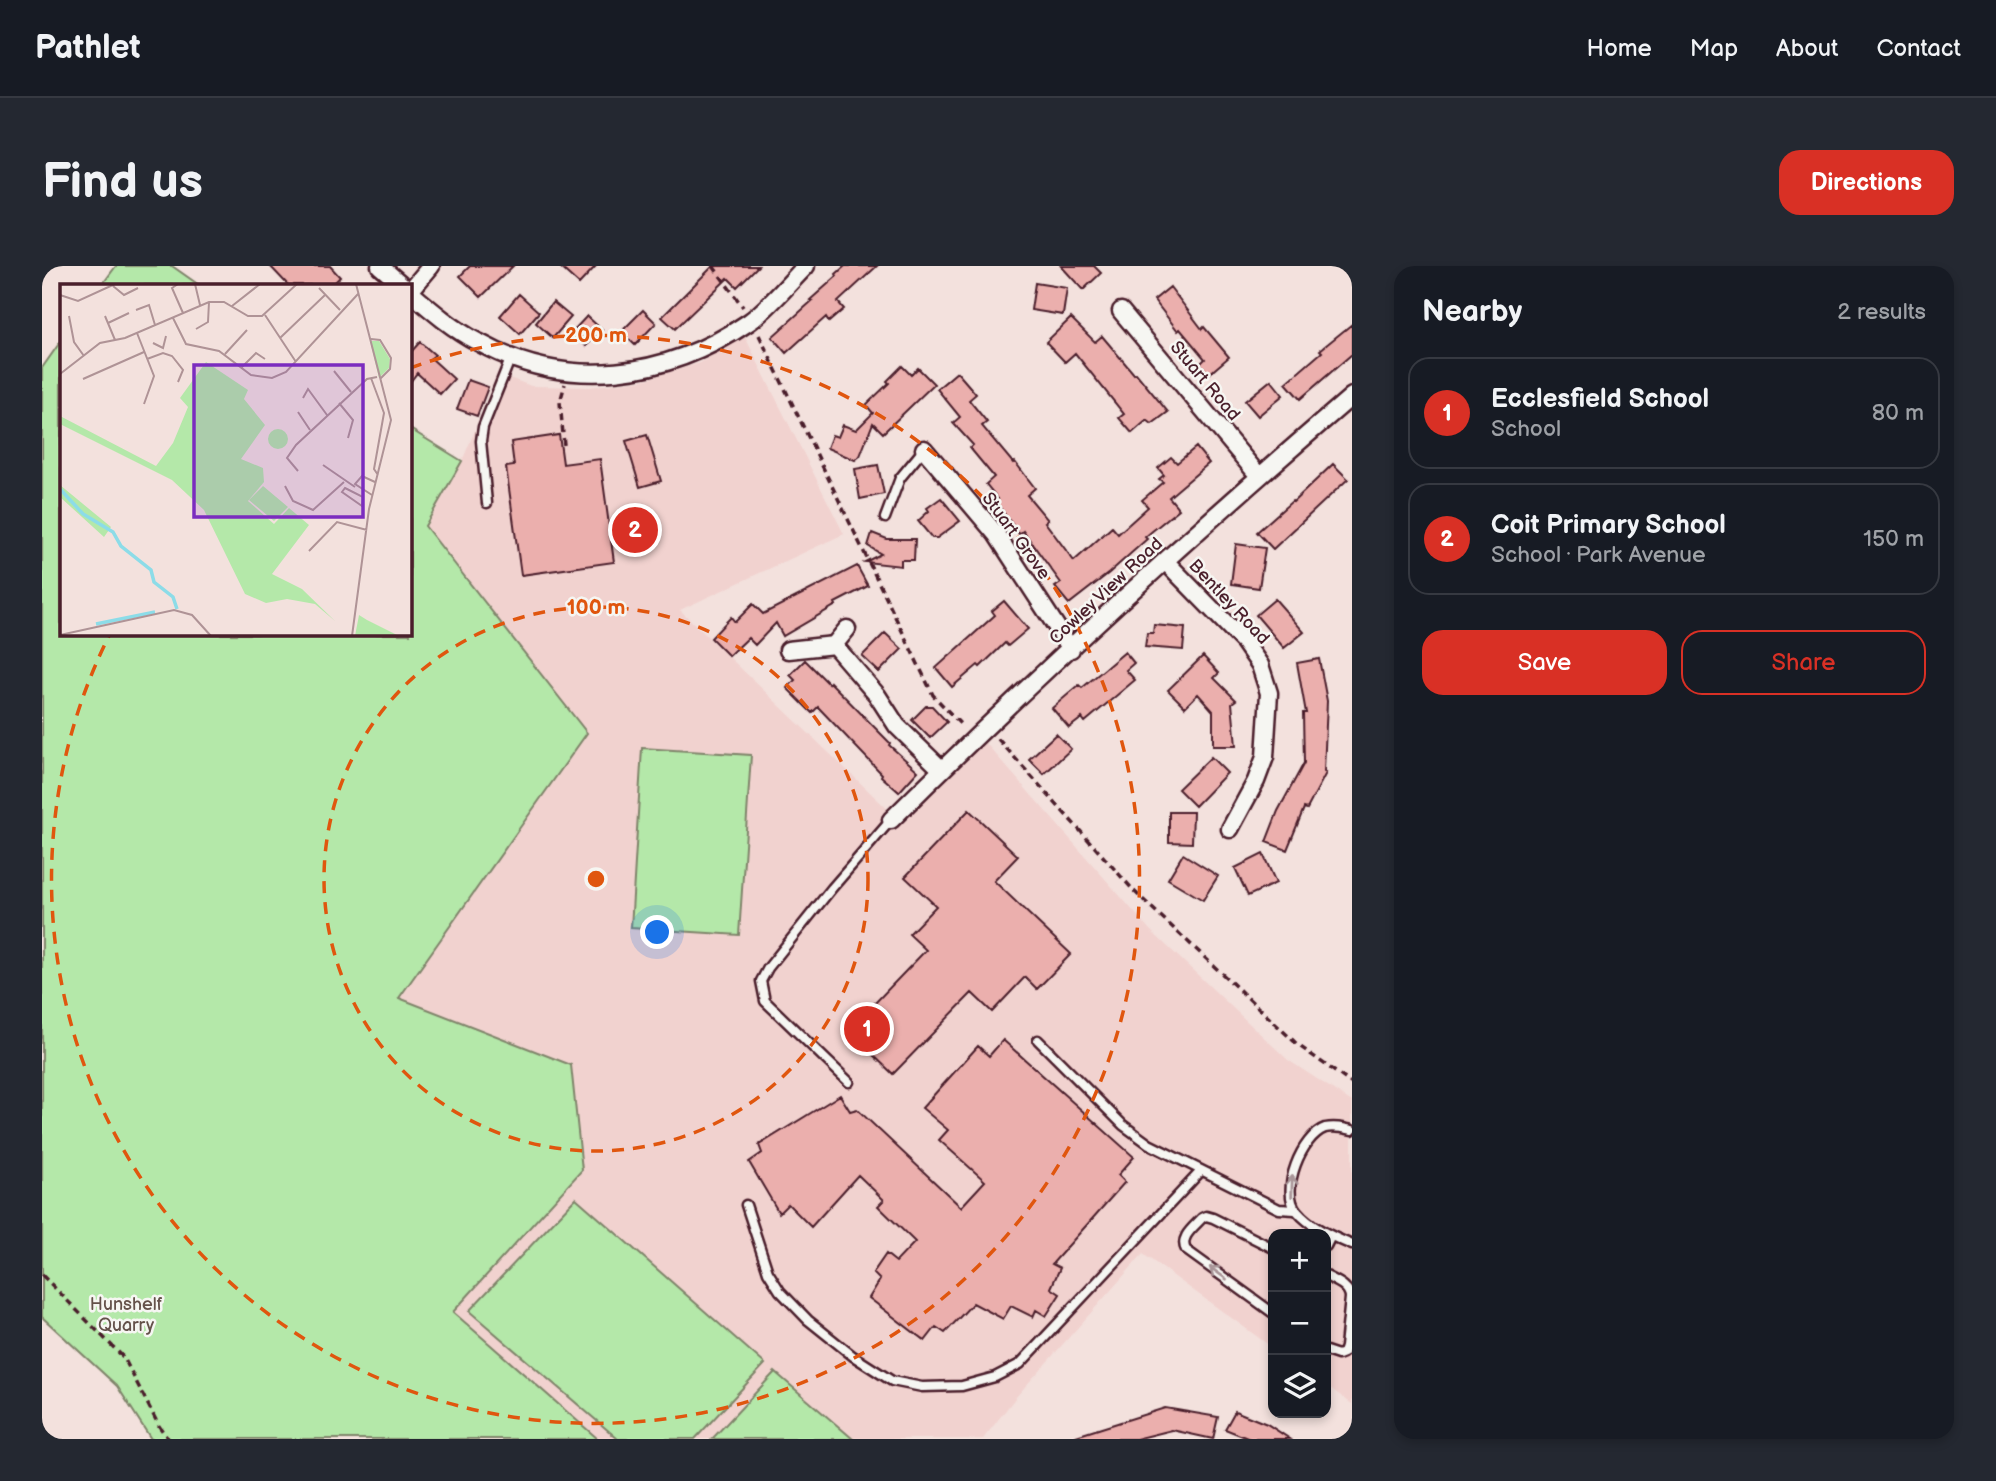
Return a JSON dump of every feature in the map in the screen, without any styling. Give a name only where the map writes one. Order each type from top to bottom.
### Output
[{"type":"street","points":[[380,266],[401,284]]},
{"type":"street","points":[[411,291],[431,266]]},
{"type":"street","points":[[411,293],[446,322],[479,343],[511,357],[576,373],[608,373],[646,369],[701,349],[752,320],[806,266]]},
{"type":"street","name":"Stuart Road","points":[[1121,311],[1259,476]]},
{"type":"street","name":"Cowley View Road","points":[[891,820],[973,739],[1166,561],[1352,396]]},
{"type":"street","name":"Stuart Grove","points":[[924,449],[996,534],[1071,649]]},
{"type":"street","name":"Bentley Road","points":[[1166,561],[1244,642],[1260,665],[1269,693],[1265,757],[1230,829]]},
{"type":"street","points":[[788,650],[834,645],[848,629]]},
{"type":"street","points":[[834,645],[877,695],[897,726],[942,770]]},
{"type":"lane","points":[[487,503],[481,441],[483,427],[511,357]]},
{"type":"lane","points":[[886,518],[900,478],[924,449]]},
{"type":"lane","points":[[849,1082],[765,1001],[761,981],[768,968],[832,888],[891,820]]},
{"type":"lane","points":[[1038,1040],[1123,1125],[1149,1144],[1279,1209],[1295,1210]]},
{"type":"lane","points":[[1320,1229],[1295,1210],[1289,1189],[1294,1166],[1312,1137],[1324,1129],[1339,1126],[1352,1130]]},
{"type":"lane","points":[[747,1205],[768,1272],[780,1291],[808,1320],[853,1356],[892,1381],[922,1387],[962,1386],[995,1377],[1020,1364],[1201,1171]]},
{"type":"lane","points":[[1268,1246],[1206,1216],[1184,1241],[1186,1250],[1268,1309]]},
{"type":"lane","points":[[1331,1236],[1352,1245]]},
{"type":"lane","points":[[1331,1279],[1350,1292],[1345,1347],[1343,1353],[1338,1355],[1331,1353]]},
{"type":"path","points":[[713,266],[752,320],[933,695],[973,739]]},
{"type":"path","points":[[564,444],[560,402],[568,371]]},
{"type":"path","points":[[987,727],[1135,892],[1298,1045],[1352,1084]]},
{"type":"path","points":[[42,1275],[124,1357],[168,1439]]},
{"type":"shaded area","points":[[744,335],[844,534],[680,610],[901,822],[983,740],[1150,930],[1288,1060],[1352,1102],[1352,1404],[1331,1389],[1331,1229],[1268,1229],[1268,1344],[1143,1254],[1016,1397],[983,1439],[853,1439],[775,1372],[712,1439],[598,1439],[453,1312],[582,1170],[399,998],[587,733],[425,525],[462,461],[499,374],[531,386],[590,387],[643,380],[700,363]]},
{"type":"green space","points":[[116,266],[172,266],[198,284],[103,284]]},
{"type":"green space","name":"Hunshelf Quarry","points":[[60,342],[60,635],[411,635],[411,430],[462,461],[425,526],[587,733],[399,998],[571,1065],[582,1170],[453,1312],[598,1439],[151,1439],[117,1386],[42,1317],[42,368]]},
{"type":"green space","points":[[642,748],[751,755],[739,935],[631,928]]},
{"type":"green space","points":[[576,1198],[765,1364],[695,1439],[618,1439],[469,1311]]},
{"type":"green space","points":[[775,1372],[853,1439],[712,1439]]},
{"type":"building","points":[[270,266],[330,266],[340,277],[333,284],[287,284]]},
{"type":"building","points":[[470,266],[513,266],[481,297],[460,276]]},
{"type":"building","points":[[559,266],[596,266],[579,284]]},
{"type":"building","points":[[713,266],[758,266],[737,287],[728,278],[675,329],[662,317]]},
{"type":"building","points":[[845,266],[877,266],[838,302],[844,309],[829,322],[826,317],[786,353],[772,337]]},
{"type":"building","points":[[1061,266],[1094,266],[1101,273],[1083,290]]},
{"type":"building","points":[[1035,283],[1067,288],[1063,315],[1031,310]]},
{"type":"building","points":[[1170,287],[1202,329],[1204,327],[1229,357],[1209,374],[1200,364],[1205,359],[1180,329],[1178,331],[1154,300]]},
{"type":"building","points":[[519,294],[539,312],[520,334],[500,316]]},
{"type":"building","points":[[553,302],[571,317],[553,338],[536,323]]},
{"type":"building","points":[[643,310],[656,323],[635,345],[621,332]]},
{"type":"building","points":[[587,316],[602,330],[586,346],[572,332]]},
{"type":"building","points":[[1071,318],[1095,342],[1102,336],[1168,412],[1152,424],[1147,420],[1132,433],[1119,418],[1124,414],[1075,353],[1065,362],[1046,342]]},
{"type":"building","points":[[1352,324],[1352,354],[1300,399],[1286,383]]},
{"type":"building","points":[[420,342],[435,355],[431,358],[454,379],[440,394],[417,373],[411,381],[411,352]]},
{"type":"building","points":[[902,366],[911,375],[918,368],[934,384],[883,433],[873,423],[860,456],[855,460],[827,448],[832,435],[838,437],[843,425],[856,430],[873,413],[866,405]]},
{"type":"building","points":[[957,372],[976,394],[969,400],[987,422],[982,426],[1035,488],[1027,495],[1048,520],[1045,522],[1074,561],[1112,527],[1118,534],[1148,507],[1142,500],[1163,482],[1159,479],[1164,475],[1158,468],[1171,457],[1177,463],[1196,447],[1209,463],[1169,497],[1179,509],[1145,537],[1147,539],[1109,573],[1069,604],[1055,587],[1061,583],[1023,531],[1019,534],[995,501],[998,499],[986,484],[994,477],[970,448],[973,445],[953,423],[960,417],[937,389]]},
{"type":"building","points":[[468,380],[488,387],[477,416],[457,409]]},
{"type":"building","points":[[1271,380],[1283,395],[1258,416],[1245,401]]},
{"type":"building","points":[[559,435],[563,464],[600,459],[614,562],[521,575],[506,467],[514,466],[511,442]]},
{"type":"building","points":[[647,435],[661,481],[640,487],[626,441]]},
{"type":"building","points":[[1333,464],[1348,479],[1273,549],[1257,532]]},
{"type":"building","points":[[878,465],[884,494],[860,499],[855,469]]},
{"type":"building","points":[[941,498],[960,521],[937,538],[932,538],[918,521],[929,511],[927,508]]},
{"type":"building","points":[[872,533],[887,539],[915,539],[914,560],[901,560],[901,566],[865,562],[881,554],[868,546]]},
{"type":"building","points":[[1236,544],[1265,548],[1259,588],[1231,584]]},
{"type":"building","points":[[857,566],[868,586],[783,636],[776,623],[755,645],[748,638],[729,656],[711,638],[731,617],[735,622],[753,604],[763,614]]},
{"type":"building","points":[[1275,599],[1304,632],[1284,648],[1256,615]]},
{"type":"building","points":[[1004,601],[1028,629],[1008,646],[1005,643],[980,667],[978,665],[952,687],[936,668],[995,615],[992,611]]},
{"type":"building","points":[[1154,625],[1185,628],[1183,650],[1145,647],[1147,633],[1153,633]]},
{"type":"building","points":[[885,633],[902,649],[879,672],[862,656]]},
{"type":"building","points":[[1125,652],[1134,663],[1126,670],[1135,680],[1085,722],[1082,718],[1069,728],[1052,708],[1079,685],[1082,688]]},
{"type":"building","points":[[1203,656],[1219,673],[1214,678],[1236,700],[1232,703],[1236,746],[1213,746],[1213,711],[1198,694],[1185,707],[1168,690]]},
{"type":"building","points":[[1319,659],[1327,701],[1326,773],[1307,809],[1304,808],[1287,850],[1266,842],[1278,811],[1304,763],[1303,713],[1306,713],[1297,663]]},
{"type":"building","points":[[805,660],[918,771],[899,792],[818,707],[812,713],[787,688],[795,680],[790,675]]},
{"type":"building","points":[[926,706],[932,706],[947,722],[930,738],[912,720]]},
{"type":"building","points":[[1056,734],[1071,749],[1044,774],[1029,759]]},
{"type":"building","points":[[1211,757],[1227,773],[1195,806],[1178,789]]},
{"type":"building","points":[[969,810],[1018,856],[994,881],[1071,954],[1037,989],[1025,977],[992,1012],[972,993],[893,1074],[848,1031],[926,950],[909,934],[936,906],[905,877]]},
{"type":"building","points":[[1169,812],[1193,812],[1192,843],[1169,842]]},
{"type":"building","points":[[1183,854],[1218,876],[1203,900],[1168,879]]},
{"type":"building","points":[[1263,854],[1276,883],[1248,896],[1235,868]]},
{"type":"building","points":[[1003,1040],[1134,1157],[1118,1175],[1125,1182],[1052,1264],[1060,1268],[1051,1288],[1060,1294],[1046,1316],[1036,1310],[1033,1317],[1011,1306],[1003,1319],[973,1303],[945,1333],[936,1327],[925,1341],[869,1298],[880,1280],[873,1273],[886,1254],[896,1262],[915,1242],[878,1206],[884,1200],[858,1175],[811,1227],[788,1204],[779,1213],[749,1162],[762,1153],[759,1145],[840,1095],[850,1111],[857,1109],[961,1207],[985,1181],[939,1140],[948,1130],[922,1108],[978,1046],[989,1056]]},
{"type":"building","points":[[1165,1408],[1218,1417],[1213,1439],[1172,1430],[1136,1439],[1076,1439],[1076,1436]]},
{"type":"building","points":[[1235,1411],[1267,1424],[1290,1439],[1250,1439],[1225,1429]]},
{"type":"place","name":"Coit Primary School","points":[[635,530]]},
{"type":"place","name":"Ecclesfield School","points":[[867,1029]]}]
